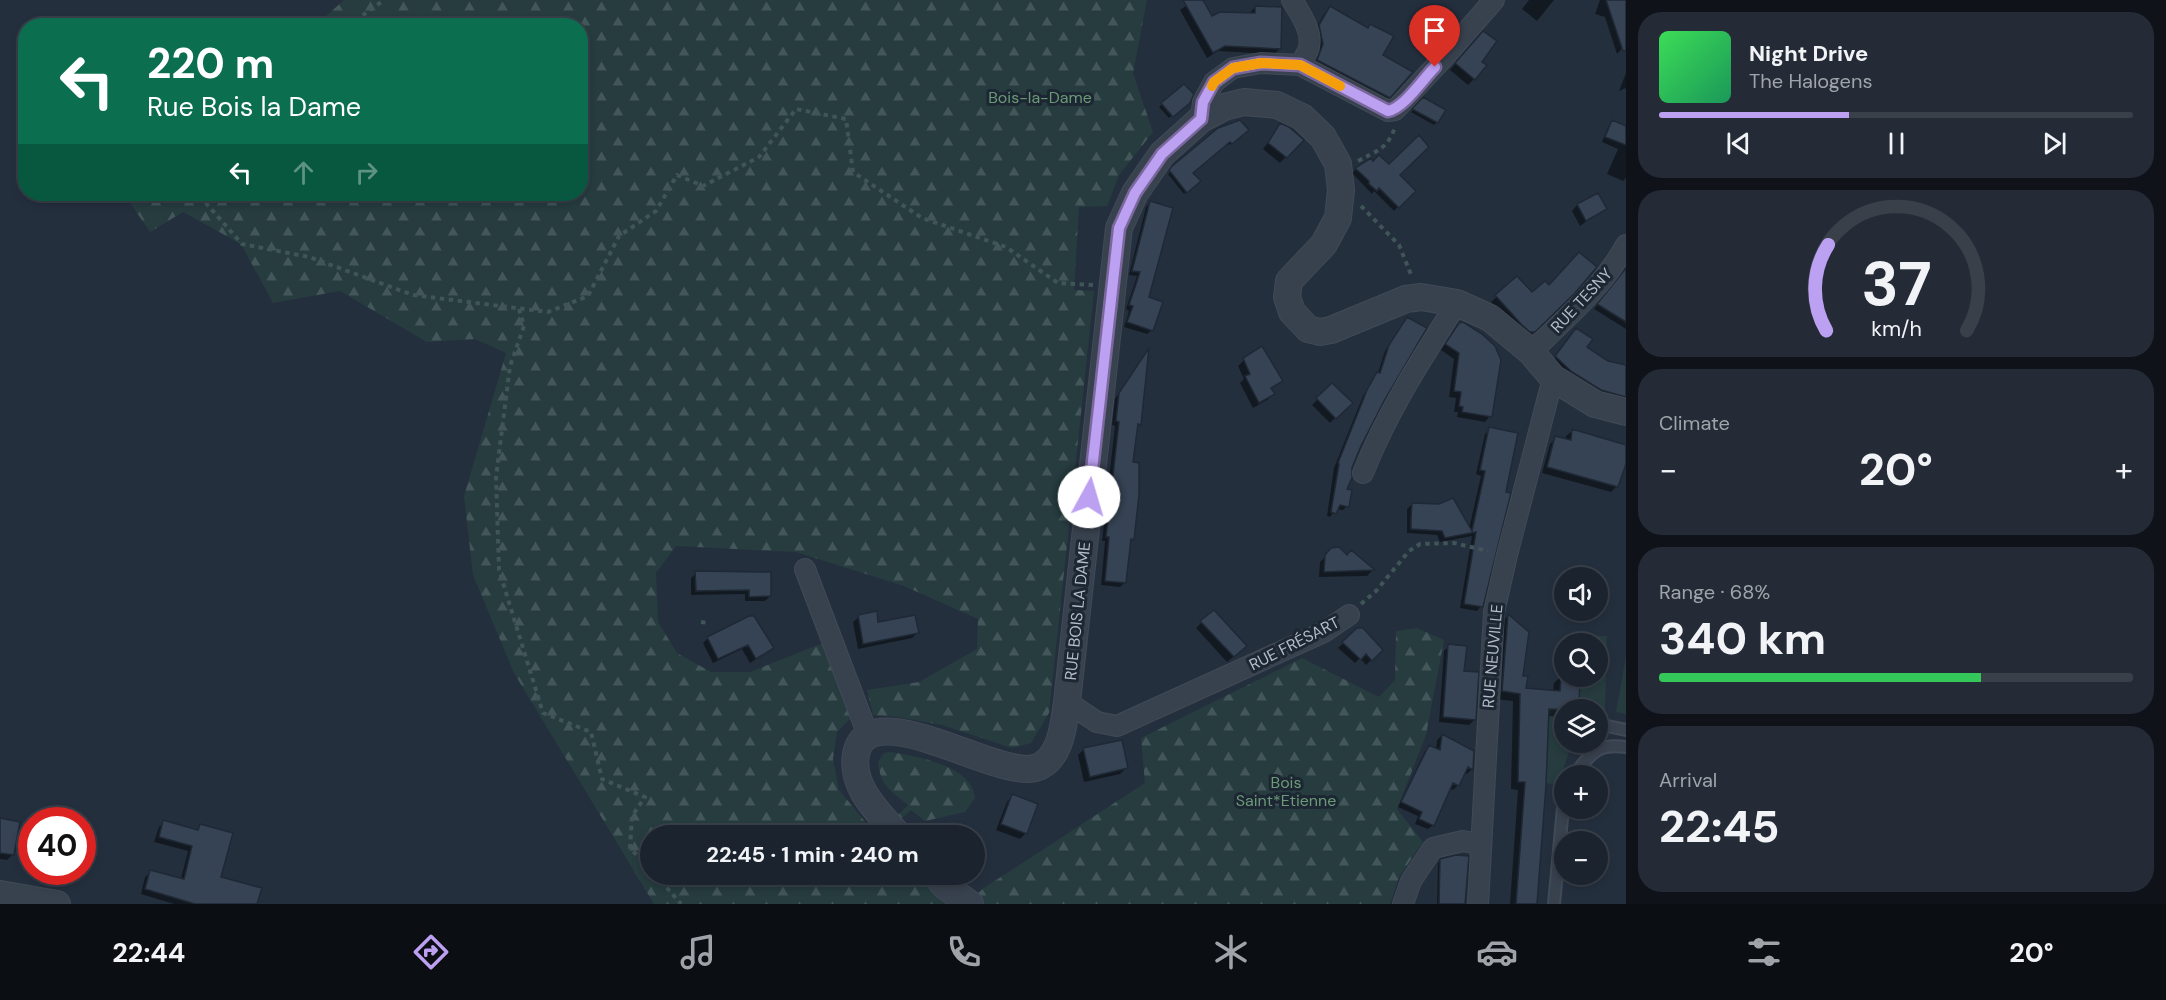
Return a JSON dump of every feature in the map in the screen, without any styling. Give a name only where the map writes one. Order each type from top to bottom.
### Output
[{"type":"street","points":[[1292,0],[1309,34],[1310,46],[1300,65]]},
{"type":"street","points":[[1201,119],[1203,102],[1214,82],[1233,68],[1261,63],[1300,65],[1388,111],[1395,110],[1494,0]]},
{"type":"street","name":"RUE BOIS LA DAME","points":[[868,735],[876,732],[898,731],[1014,769],[1035,768],[1048,761],[1054,753],[1062,730],[1067,702],[1119,228],[1135,193],[1162,154],[1201,119],[1224,107],[1244,102],[1277,105],[1302,117],[1323,137],[1338,164],[1341,190],[1338,218],[1324,244],[1289,281],[1287,297],[1292,312],[1308,329],[1320,333],[1406,299],[1420,297],[1457,303],[1490,318],[1531,352],[1553,378],[1595,404],[1626,412]]},
{"type":"street","name":"RUE TESNY","points":[[1531,352],[1588,297],[1617,261],[1626,245]]},
{"type":"street","points":[[1363,473],[1375,441],[1389,414],[1457,303]]},
{"type":"street","name":"RUE NEUVILLE","points":[[1478,904],[1494,612],[1553,378]]},
{"type":"street","points":[[805,569],[868,735],[856,751],[854,772],[878,812],[889,825]]},
{"type":"street","name":"RUE FRÉSART","points":[[1067,702],[1097,722],[1117,726],[1324,632],[1349,615]]},
{"type":"street","points":[[1403,904],[1411,881],[1434,848],[1464,841],[1480,844]]},
{"type":"street","points":[[944,885],[970,904]]},
{"type":"street","points":[[0,894],[57,904]]},
{"type":"lane","points":[[1608,726],[1626,730]]},
{"type":"lane","points":[[1582,765],[1603,747],[1611,745],[1626,747]]},
{"type":"lane","points":[[1554,904],[1562,819]]},
{"type":"path","points":[[359,18],[384,0]]},
{"type":"path","points":[[205,201],[242,244],[309,257],[413,296],[548,312],[588,297],[619,236],[656,211],[677,175],[703,186],[759,157],[796,109],[846,119],[853,172],[922,218],[1006,247],[1058,283],[1093,285],[1111,293]]},
{"type":"path","points":[[1338,164],[1357,162],[1384,147],[1391,140],[1398,117],[1395,110]]},
{"type":"path","points":[[1341,190],[1356,201],[1399,246],[1420,297]]},
{"type":"path","points":[[519,309],[524,326],[510,366],[496,477],[499,570],[543,713],[591,732],[602,779],[645,797],[632,816],[630,848],[640,858]]},
{"type":"path","name":"RUE FRÉSART","points":[[1349,615],[1376,591],[1409,551],[1420,544],[1454,543],[1507,555]]},
{"type":"path","points":[[701,622],[708,623]]},
{"type":"path","points":[[665,885],[681,904]]},
{"type":"green space","name":"Bois-la-Dame","points":[[344,0],[1147,0],[1133,73],[1153,132],[1119,175],[1107,206],[1079,207],[1074,290],[1094,291],[1049,713],[1031,743],[1012,748],[942,725],[873,715],[867,690],[919,682],[977,649],[978,619],[904,586],[796,552],[676,546],[656,573],[658,622],[677,653],[711,672],[750,672],[823,643],[851,718],[837,732],[833,759],[839,790],[868,825],[640,825],[640,881],[514,673],[473,575],[464,496],[506,353],[475,339],[427,342],[340,291],[273,303],[241,244],[183,212],[150,232],[129,201],[588,201],[588,18],[324,18]]},
{"type":"green space","name":"Bois Saint*Etienne","points":[[1417,628],[1444,640],[1426,735],[1397,809],[1423,842],[1399,877],[1390,904],[965,904],[984,888],[1145,783],[1141,738],[1302,658],[1379,697],[1395,680],[1396,631]]},
{"type":"green space","points":[[1626,656],[1626,714],[1616,712]]},
{"type":"green space","points":[[1580,687],[1606,687],[1605,699],[1579,699]]},
{"type":"green space","points":[[1550,710],[1554,710],[1554,753],[1569,753],[1565,765],[1554,765],[1554,784],[1545,783]]},
{"type":"green space","points":[[884,753],[910,755],[945,766],[964,777],[973,789],[975,798],[965,812],[925,821],[911,810],[894,825],[888,825],[908,805],[887,787],[881,777],[878,762]]},
{"type":"green space","points":[[642,885],[928,885],[948,904],[654,904]]},
{"type":"building","points":[[1183,0],[1203,0],[1212,16],[1220,12],[1255,13],[1255,6],[1282,7],[1281,49],[1225,46],[1213,53]]},
{"type":"building","points":[[1606,0],[1626,0],[1626,51],[1623,51]]},
{"type":"building","points":[[1330,6],[1368,28],[1370,24],[1394,36],[1383,55],[1413,72],[1390,98],[1317,60],[1323,44],[1319,25]]},
{"type":"building","points":[[1483,31],[1497,41],[1482,62],[1487,65],[1475,80],[1455,63]]},
{"type":"building","points":[[1184,84],[1194,94],[1190,103],[1173,117],[1161,103]]},
{"type":"building","points":[[1423,97],[1446,110],[1438,123],[1412,109]]},
{"type":"building","points":[[1240,120],[1249,130],[1232,144],[1230,142],[1193,173],[1201,181],[1187,193],[1169,170],[1171,167],[1218,128]]},
{"type":"building","points":[[1612,120],[1626,126],[1626,145],[1605,137]]},
{"type":"building","points":[[1280,123],[1289,127],[1304,140],[1287,158],[1268,143]]},
{"type":"building","points":[[1419,135],[1429,147],[1400,175],[1416,191],[1399,208],[1379,188],[1377,191],[1369,184],[1369,181],[1355,168],[1371,158],[1373,161],[1379,155],[1389,164]]},
{"type":"building","points":[[1598,193],[1607,209],[1586,221],[1577,204]]},
{"type":"building","points":[[1150,201],[1173,208],[1149,297],[1163,302],[1153,331],[1127,322],[1133,306],[1129,305],[1140,272],[1132,271]]},
{"type":"building","points":[[1579,252],[1597,267],[1574,294],[1535,332],[1530,332],[1522,325],[1495,295],[1517,276],[1532,292],[1545,281],[1549,285]]},
{"type":"building","points":[[1626,268],[1626,322],[1597,304]]},
{"type":"building","points":[[1407,317],[1427,328],[1384,401],[1361,446],[1347,489],[1352,490],[1349,507],[1340,505],[1336,514],[1331,512],[1338,463],[1367,390],[1377,372],[1380,373],[1389,345]]},
{"type":"building","points":[[1463,322],[1495,346],[1501,360],[1492,417],[1462,412],[1463,407],[1459,406],[1461,392],[1454,391],[1459,353],[1445,344],[1459,323]]},
{"type":"building","points":[[1576,328],[1593,339],[1587,347],[1608,361],[1626,365],[1626,397],[1601,390],[1572,372],[1555,356]]},
{"type":"building","points":[[1262,346],[1283,381],[1271,388],[1275,394],[1259,403],[1245,376],[1250,374],[1243,358]]},
{"type":"building","points":[[1149,348],[1141,425],[1138,424],[1133,462],[1139,463],[1139,495],[1126,583],[1105,581],[1109,537],[1106,537],[1119,422],[1116,421],[1119,393]]},
{"type":"building","points":[[1332,383],[1353,403],[1336,419],[1316,398]]},
{"type":"building","points":[[1489,427],[1518,433],[1506,492],[1511,493],[1483,607],[1464,604],[1476,532],[1445,538],[1442,531],[1411,529],[1411,519],[1412,503],[1439,504],[1453,498],[1472,531],[1485,471],[1480,470]]},
{"type":"building","points":[[1572,429],[1626,445],[1626,464],[1618,487],[1547,467],[1555,436],[1571,440]]},
{"type":"building","points":[[1339,547],[1347,555],[1351,550],[1375,570],[1324,572],[1325,555],[1331,548]]},
{"type":"building","points":[[695,571],[771,572],[771,596],[749,597],[749,590],[696,591]]},
{"type":"building","points":[[1214,610],[1247,646],[1234,657],[1200,621]]},
{"type":"building","points":[[877,611],[878,622],[915,615],[919,633],[863,644],[858,615]]},
{"type":"building","points":[[1508,614],[1529,632],[1523,676],[1528,676],[1526,688],[1560,691],[1560,687],[1580,687],[1579,699],[1554,699],[1554,709],[1549,709],[1537,904],[1516,904],[1525,782],[1518,782],[1520,694],[1502,691]]},
{"type":"building","points":[[749,616],[754,616],[774,648],[756,659],[748,645],[718,659],[707,637]]},
{"type":"building","points":[[1357,628],[1363,628],[1383,650],[1372,661],[1366,654],[1361,660],[1342,642]]},
{"type":"building","points":[[1448,644],[1467,646],[1464,671],[1479,672],[1476,720],[1443,717]]},
{"type":"building","points":[[1442,734],[1474,751],[1473,770],[1468,767],[1459,786],[1453,783],[1434,826],[1419,819],[1422,812],[1401,802],[1429,745],[1440,750]]},
{"type":"building","points":[[1122,740],[1128,768],[1090,777],[1083,748]]},
{"type":"building","points":[[1012,794],[1038,804],[1027,834],[1001,824]]},
{"type":"building","points":[[0,818],[18,822],[14,855],[0,853]]},
{"type":"building","points":[[163,820],[198,830],[200,824],[233,833],[221,877],[262,888],[257,904],[195,904],[145,889],[150,870],[184,879],[192,846],[159,837]]},
{"type":"building","points":[[1456,855],[1469,856],[1465,904],[1439,904],[1440,859]]},
{"type":"slow traffic","points":[[1212,86],[1233,68],[1261,63],[1300,65],[1340,86]]},
{"type":"route","points":[[1089,497],[1119,228],[1135,193],[1162,154],[1201,119],[1203,102],[1214,82],[1233,68],[1261,63],[1295,64],[1388,111],[1395,110],[1406,100],[1435,67]]}]
